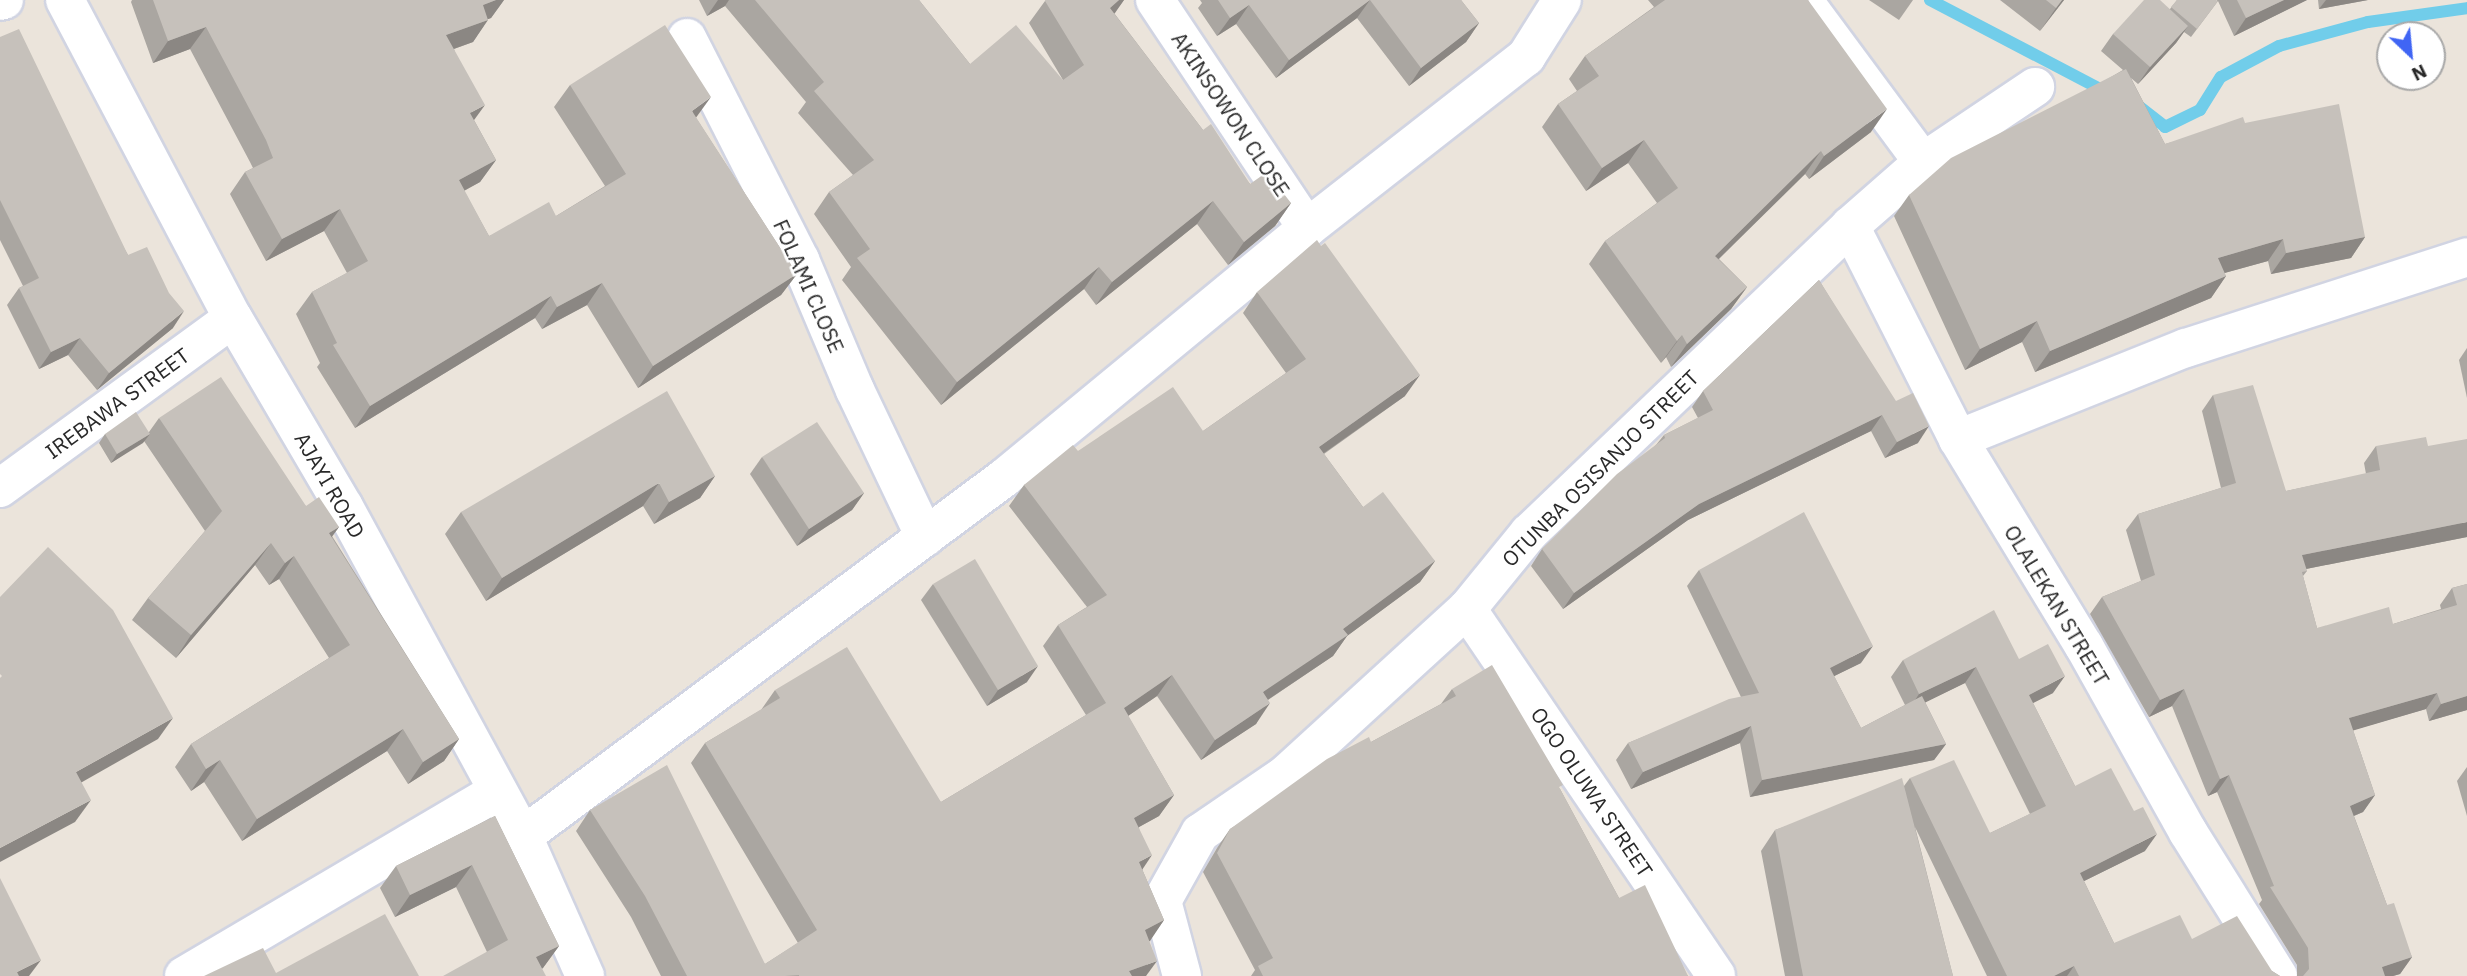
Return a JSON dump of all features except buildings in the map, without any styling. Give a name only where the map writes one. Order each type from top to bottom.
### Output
[{"type":"street","name":"AJAYI ROAD","points":[[65,0],[233,318],[344,507],[523,836],[585,976]]},
{"type":"street","name":"AKINSOWON CLOSE","points":[[1155,0],[1307,228]]},
{"type":"street","points":[[523,836],[1004,478],[1307,228],[1525,57],[1562,0]]},
{"type":"street","points":[[1804,0],[1923,162]]},
{"type":"street","name":"FOLAMI CLOSE","points":[[687,38],[800,260],[925,537]]},
{"type":"street","name":"OTUNBA OSISANJO STREET","points":[[1182,976],[1162,901],[1200,833],[1285,775],[1467,609],[1529,533],[1850,226],[1923,162],[2035,87]]},
{"type":"street","name":"OLALEKAN STREET","points":[[1850,226],[1958,439],[2084,646],[2188,832],[2278,976]]},
{"type":"street","points":[[1958,439],[2186,348],[2467,257]]},
{"type":"street","name":"IREBAWA STREET","points":[[0,488],[233,318]]},
{"type":"street","name":"OGO OLUWA STREET","points":[[1467,609],[1716,976]]},
{"type":"street","points":[[184,976],[498,791]]},
{"type":"waterway","points":[[1930,0],[2106,92]]},
{"type":"waterway","points":[[2136,104],[2165,127],[2200,110],[2221,77],[2279,46],[2368,22],[2467,8]]}]
